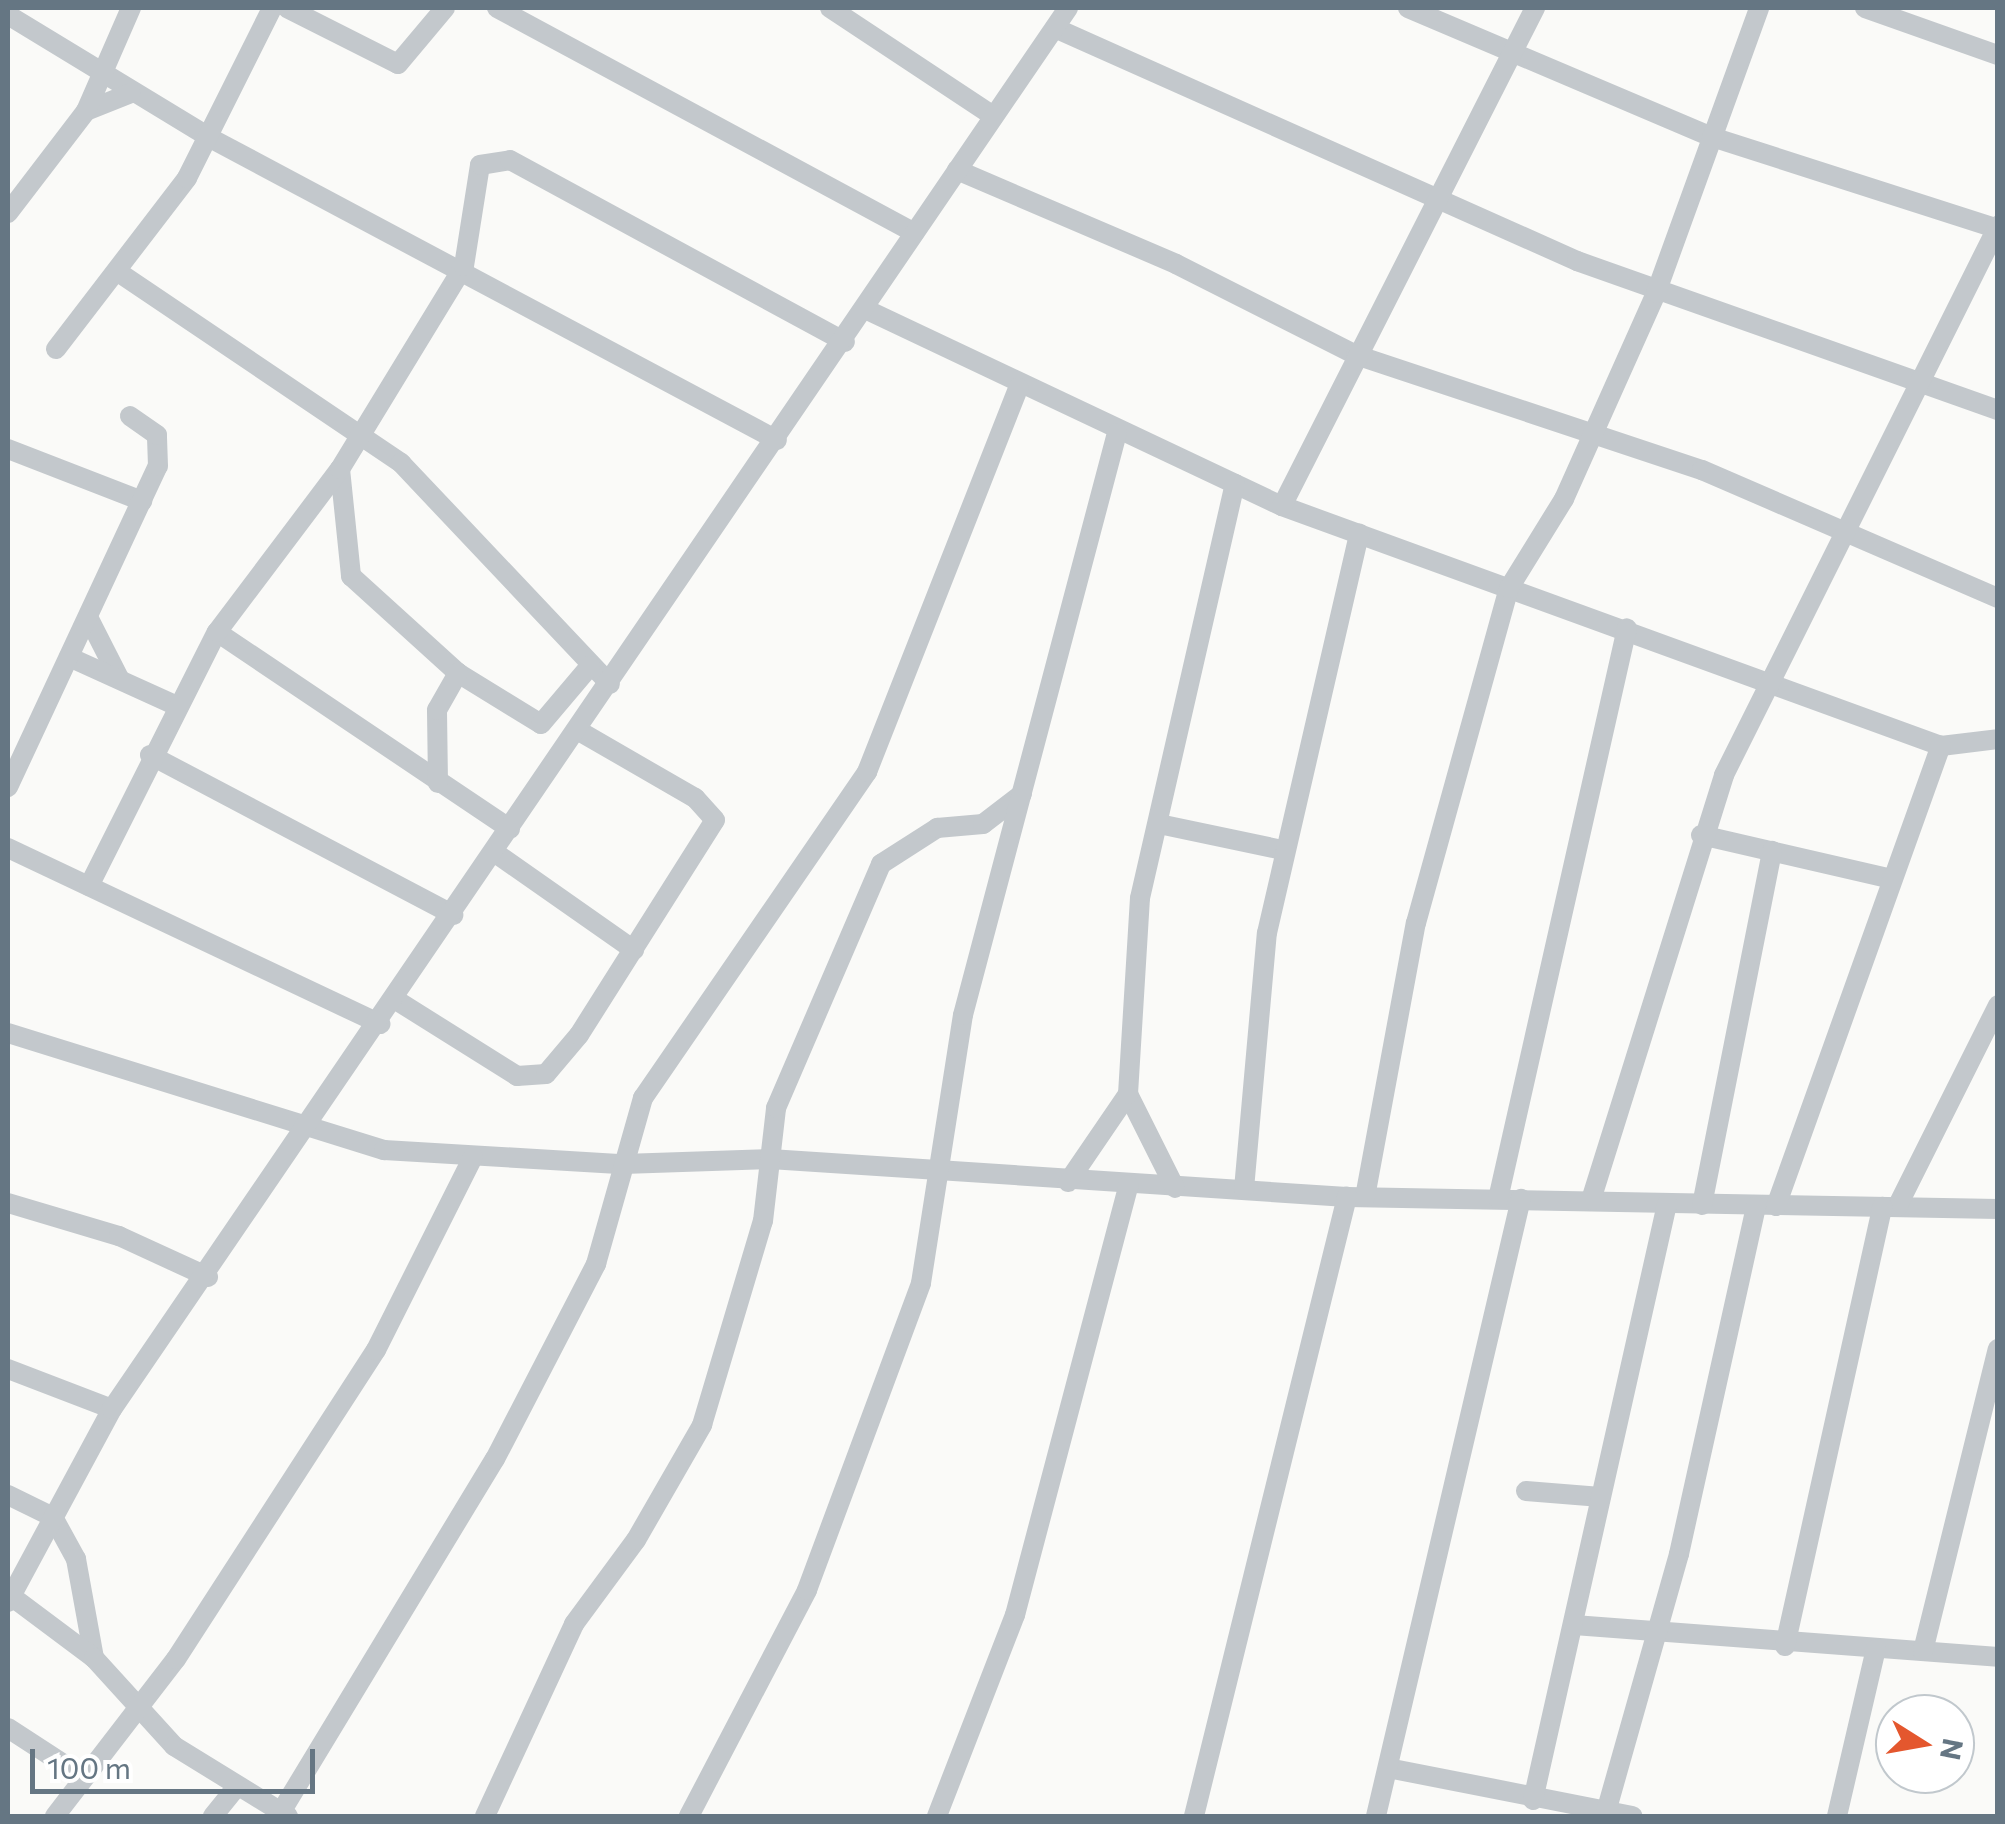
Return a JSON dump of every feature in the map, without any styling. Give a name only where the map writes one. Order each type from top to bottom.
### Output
[{"type":"street","points":[[8,213],[86,111],[130,8]]},
{"type":"street","points":[[56,349],[121,274],[212,139],[272,8]]},
{"type":"street","points":[[286,8],[398,64],[445,8]]},
{"type":"street","points":[[497,8],[914,233]]},
{"type":"street","points":[[830,8],[993,116]]},
{"type":"street","points":[[1018,388],[867,772],[643,1098],[596,1264],[495,1459],[284,1814],[236,1788],[132,1709],[94,1658],[9,1599],[112,1409],[310,1130],[494,852],[845,342],[914,233],[1068,8]]},
{"type":"street","points":[[1408,8],[1712,137],[1997,228],[1770,680],[1700,834],[1591,1200]]},
{"type":"street","points":[[1282,506],[1535,8]]},
{"type":"street","points":[[1194,1816],[1356,1197],[1416,924],[1509,588],[1592,434],[1656,293],[1759,8]]},
{"type":"street","points":[[1865,8],[1998,54]]},
{"type":"street","points":[[8,15],[212,139],[464,266],[777,440]]},
{"type":"street","points":[[1055,28],[1656,293],[1917,386],[1998,410]]},
{"type":"street","points":[[86,111],[131,93]]},
{"type":"street","points":[[90,886],[150,755],[218,632],[340,468],[464,266],[475,173],[488,160],[510,160],[845,342]]},
{"type":"street","points":[[957,170],[1176,264],[1356,356],[1592,434],[1998,598]]},
{"type":"street","points":[[121,274],[360,435],[435,496],[610,684]]},
{"type":"street","points":[[866,309],[1018,388],[1282,506],[1770,680],[1941,746],[1998,739]]},
{"type":"street","points":[[8,787],[142,502],[160,445],[130,416]]},
{"type":"street","points":[[689,1816],[807,1590],[850,1484],[921,1283],[942,1177],[963,1015],[1116,433]]},
{"type":"street","points":[[10,456],[142,502]]},
{"type":"street","points":[[340,468],[352,576],[458,673],[541,724],[590,666]]},
{"type":"street","points":[[1176,1188],[1128,1094],[1136,936],[1235,484]]},
{"type":"street","points":[[1244,1189],[1282,850],[1359,533]]},
{"type":"street","points":[[88,617],[119,678]]},
{"type":"street","points":[[1498,1199],[1627,628]]},
{"type":"street","points":[[218,632],[510,829]]},
{"type":"street","points":[[69,657],[176,706]]},
{"type":"street","points":[[438,783],[437,710],[458,673]]},
{"type":"street","points":[[396,1000],[496,1067],[538,1077],[579,1036],[715,820],[695,798],[577,730]]},
{"type":"street","points":[[1606,1812],[1658,1637],[1766,1206],[1941,746]]},
{"type":"street","points":[[150,755],[453,915]]},
{"type":"street","points":[[485,1816],[574,1624],[636,1540],[702,1424],[749,1279],[770,1159],[806,1024],[881,864],[937,828],[983,824],[1024,793]]},
{"type":"street","points":[[1159,824],[1282,850]]},
{"type":"street","points":[[1700,834],[1892,879]]},
{"type":"street","points":[[8,848],[380,1024]]},
{"type":"street","points":[[1702,1205],[1772,851]]},
{"type":"street","points":[[494,852],[634,950]]},
{"type":"street","points":[[1785,1646],[1890,1207],[1998,1005]]},
{"type":"street","points":[[8,1034],[384,1150],[623,1164],[770,1159],[942,1177],[1356,1197],[1998,1209]]},
{"type":"street","points":[[1068,1182],[1128,1094]]},
{"type":"street","points":[[55,1816],[214,1602],[376,1350],[473,1157]]},
{"type":"street","points":[[937,1816],[1015,1615],[1128,1186]]},
{"type":"street","points":[[1376,1816],[1522,1200]]},
{"type":"street","points":[[8,1202],[119,1236],[208,1277]]},
{"type":"street","points":[[1533,1800],[1667,1204]]},
{"type":"street","points":[[1922,1651],[1998,1349]]},
{"type":"street","points":[[8,1369],[112,1409]]},
{"type":"street","points":[[1526,1491],[1602,1496]]},
{"type":"street","points":[[8,1495],[53,1517],[80,1568],[94,1658]]},
{"type":"street","points":[[1574,1624],[1658,1637],[1998,1657]]},
{"type":"street","points":[[1837,1816],[1876,1649]]},
{"type":"street","points":[[8,1728],[82,1776]]},
{"type":"street","points":[[1388,1768],[1533,1800],[1632,1816]]},
{"type":"street","points":[[213,1816],[236,1788]]}]
